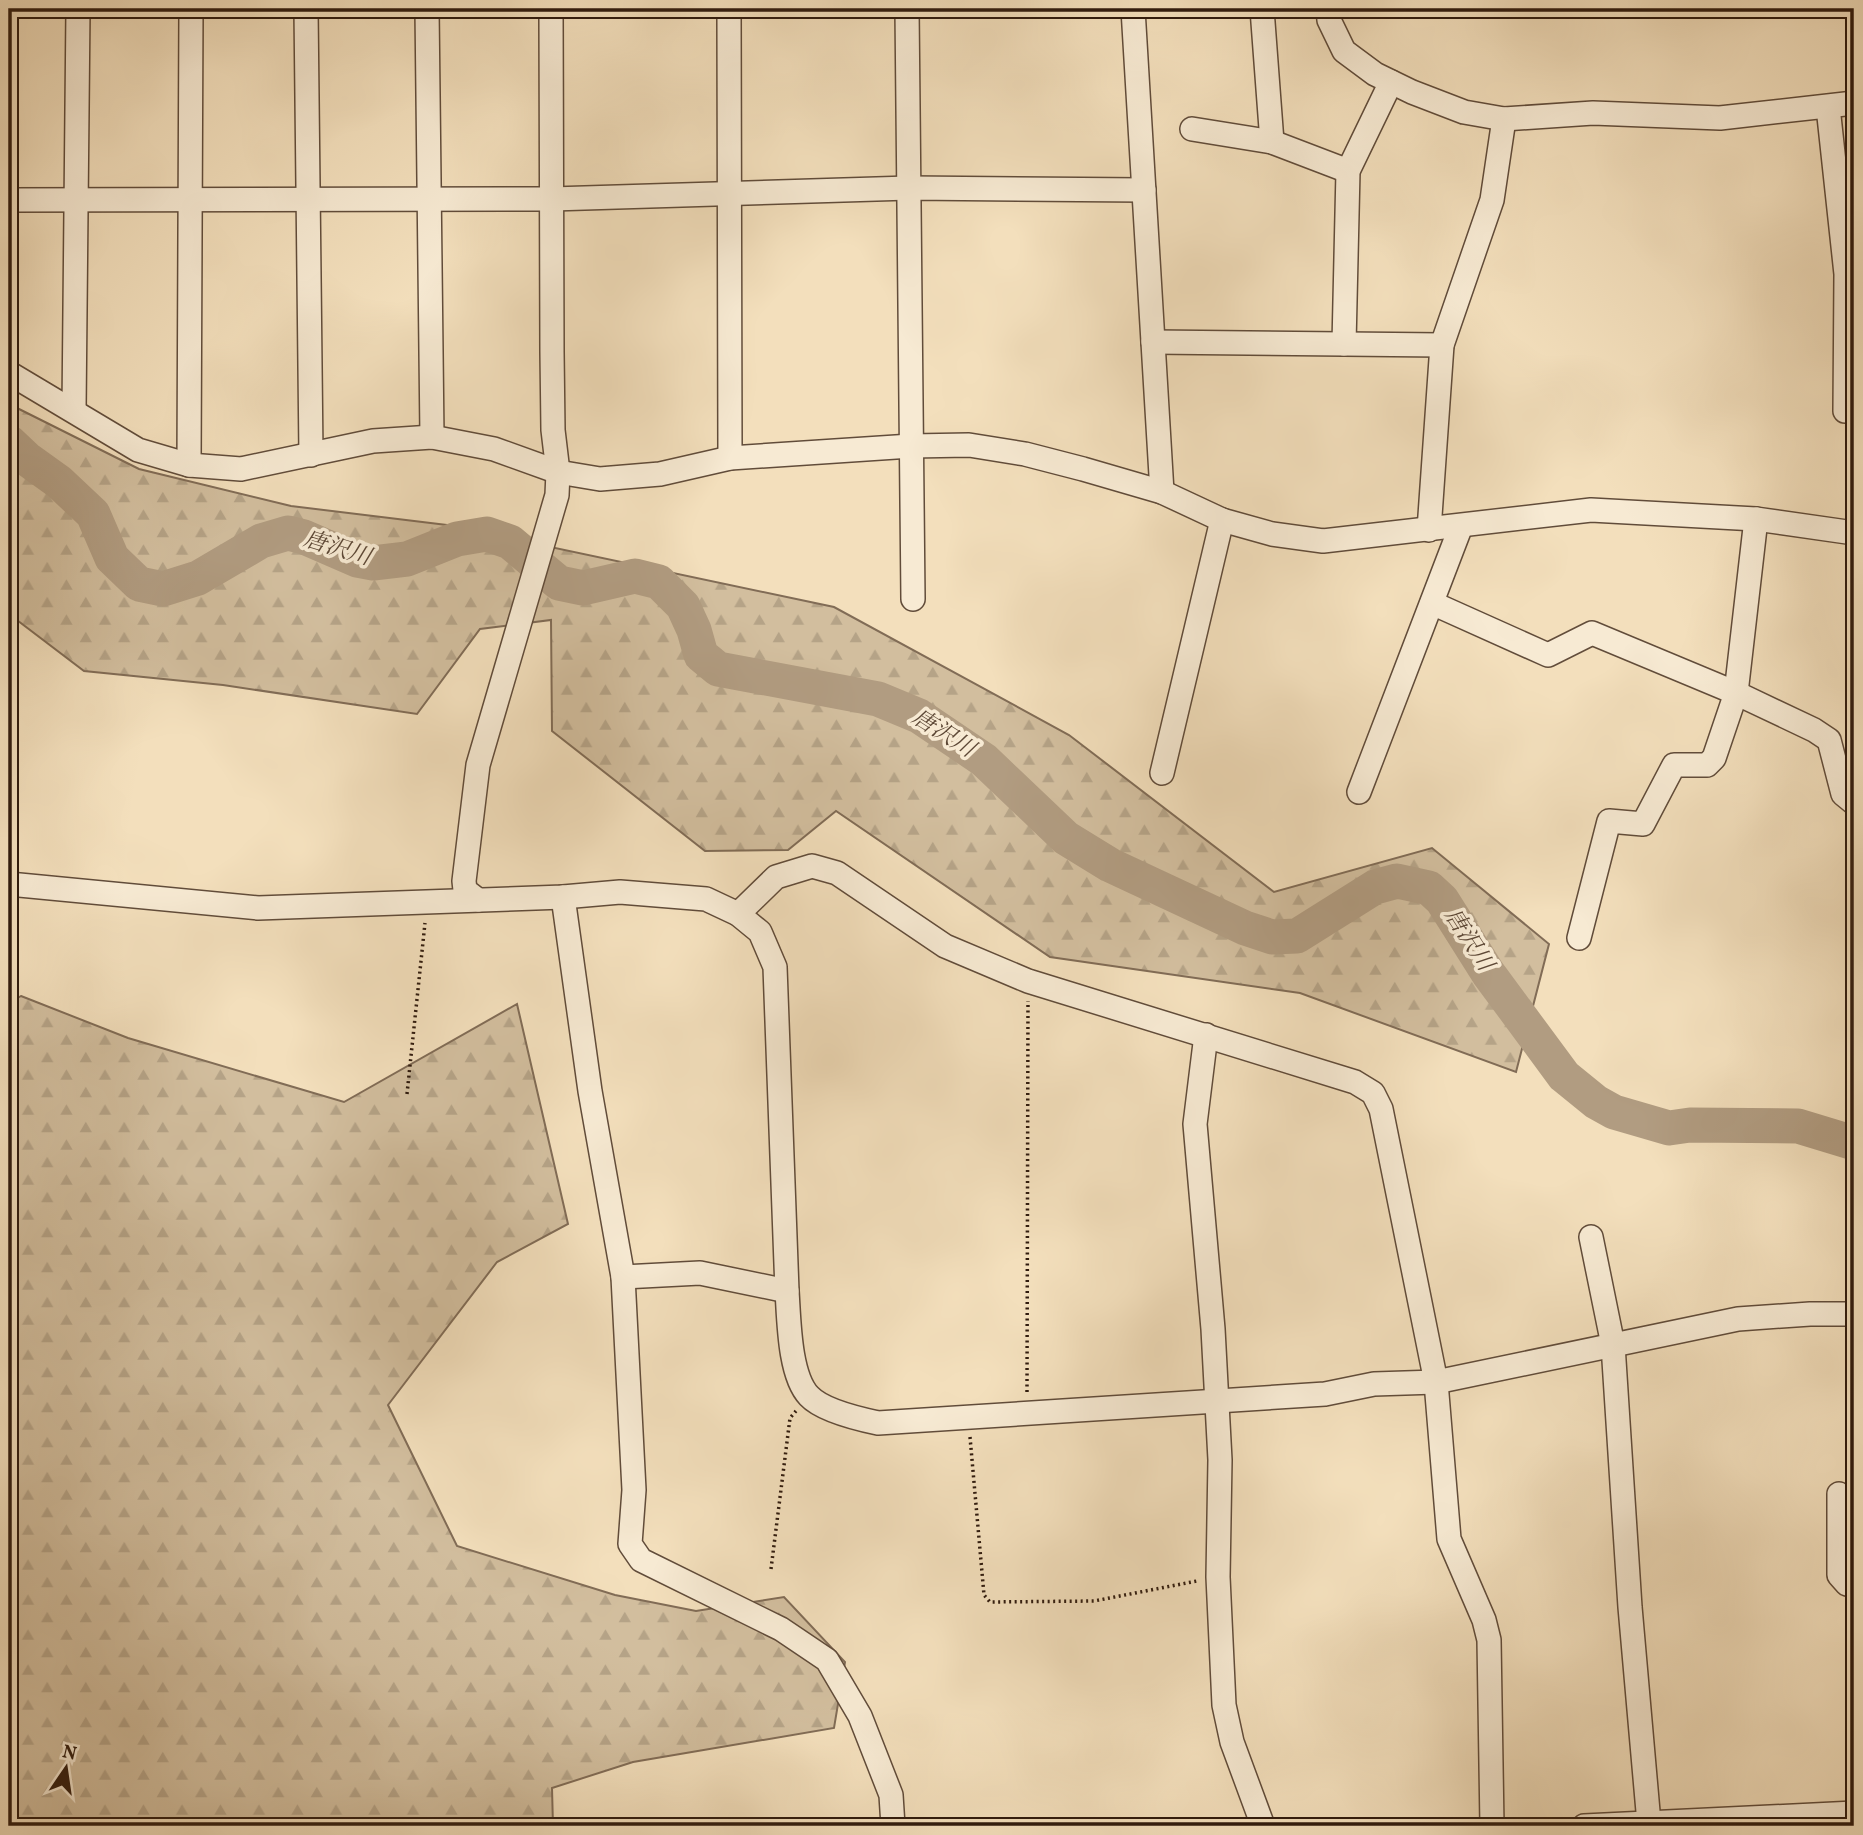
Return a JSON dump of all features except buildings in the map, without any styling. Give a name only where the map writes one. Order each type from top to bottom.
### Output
[{"type":"street","points":[[74,411],[78,9]]},
{"type":"street","points":[[189,465],[191,9]]},
{"type":"street","points":[[306,9],[311,455]]},
{"type":"street","points":[[427,9],[432,437]]},
{"type":"street","points":[[478,900],[465,890],[464,881],[478,765],[557,495],[558,472],[553,430],[551,9]]},
{"type":"street","points":[[729,9],[730,458]]},
{"type":"street","points":[[907,9],[913,599]]},
{"type":"street","points":[[1133,9],[1162,492]]},
{"type":"street","points":[[1262,9],[1272,142]]},
{"type":"street","points":[[1328,9],[1329,20],[1344,51],[1375,74],[1464,112],[1504,119],[1593,113],[1720,118],[1854,103]]},
{"type":"street","points":[[1344,344],[1348,171],[1391,82]]},
{"type":"street","points":[[1828,107],[1846,274],[1845,411]]},
{"type":"street","points":[[1429,530],[1442,345],[1492,200],[1504,119]]},
{"type":"street","points":[[1192,129],[1272,142],[1348,171]]},
{"type":"street","points":[[9,200],[552,199],[909,188],[1144,190]]},
{"type":"street","points":[[1153,342],[1442,345]]},
{"type":"street","points":[[9,373],[138,450],[189,465],[241,469],[373,441],[432,437],[494,449],[558,472],[600,479],[660,474],[730,458],[911,446],[969,445],[1025,454],[1162,492],[1222,520],[1272,534],[1323,541],[1591,510],[1756,519],[1854,533]]},
{"type":"street","points":[[1579,938],[1609,821],[1643,824],[1674,765],[1707,765],[1714,758],[1736,693],[1756,519]]},
{"type":"street","points":[[1162,774],[1222,520]]},
{"type":"street","points":[[1359,792],[1461,526]]},
{"type":"street","points":[[1432,603],[1548,655],[1592,634],[1736,693],[1814,730],[1829,740],[1843,794],[1854,803]]},
{"type":"street","points":[[738,914],[776,877],[811,866],[837,873],[945,946],[1028,981],[1355,1082],[1373,1093],[1381,1109],[1436,1381],[1449,1539],[1484,1620],[1489,1640],[1492,1826]]},
{"type":"street","points":[[9,884],[258,908],[563,897],[620,892],[706,899],[738,914],[760,932],[775,967],[787,1291],[798,1378],[809,1397],[845,1415],[878,1423],[1325,1394],[1374,1384],[1436,1381],[1738,1319],[1854,1314]]},
{"type":"street","points":[[563,897],[590,1091],[623,1277],[634,1490],[630,1544],[641,1560],[781,1629],[827,1660],[864,1727],[891,1795],[893,1826]]},
{"type":"street","points":[[1206,1035],[1195,1124],[1213,1329],[1220,1460],[1217,1577],[1224,1705],[1232,1742],[1263,1826]]},
{"type":"street","points":[[1591,1237],[1613,1345],[1630,1607],[1649,1823]]},
{"type":"street","points":[[623,1277],[700,1273],[787,1291]]},
{"type":"street","points":[[1839,1494],[1839,1575],[1847,1584],[1854,1586]]},
{"type":"street","points":[[1584,1826],[1854,1813]]},
{"type":"path","points":[[407,1094],[427,903]]},
{"type":"path","points":[[1027,1413],[1028,981]]},
{"type":"path","points":[[771,1569],[790,1418],[809,1397]]},
{"type":"path","points":[[969,1417],[984,1595],[990,1602],[1094,1601],[1217,1577]]},
{"type":"green space","points":[[9,404],[139,469],[291,506],[447,525],[834,607],[1069,735],[1274,892],[1432,848],[1549,944],[1516,1072],[1300,993],[1050,957],[836,811],[788,850],[705,851],[552,731],[551,620],[480,629],[417,714],[223,685],[84,671],[9,614]]},
{"type":"green space","points":[[21,996],[128,1038],[344,1102],[517,1004],[568,1224],[497,1262],[388,1405],[457,1546],[615,1595],[696,1611],[784,1597],[845,1662],[834,1728],[633,1762],[552,1788],[553,1826],[9,1826],[9,1003]]},
{"type":"waterway","name":"唐沢川","points":[[9,442],[59,482],[93,514],[112,558],[139,584],[163,589],[198,578],[261,541],[288,533],[304,537],[357,560],[373,563],[407,559],[457,539],[487,534],[510,542],[559,583],[583,588],[635,576],[659,582],[683,606],[701,655],[718,669],[878,699],[919,716],[984,760],[1066,838],[1110,865],[1245,928],[1272,937],[1297,936],[1375,887],[1397,881],[1429,888],[1442,900],[1488,973],[1564,1076],[1596,1102],[1614,1112],[1669,1128],[1690,1125],[1798,1126],[1854,1143]]}]
